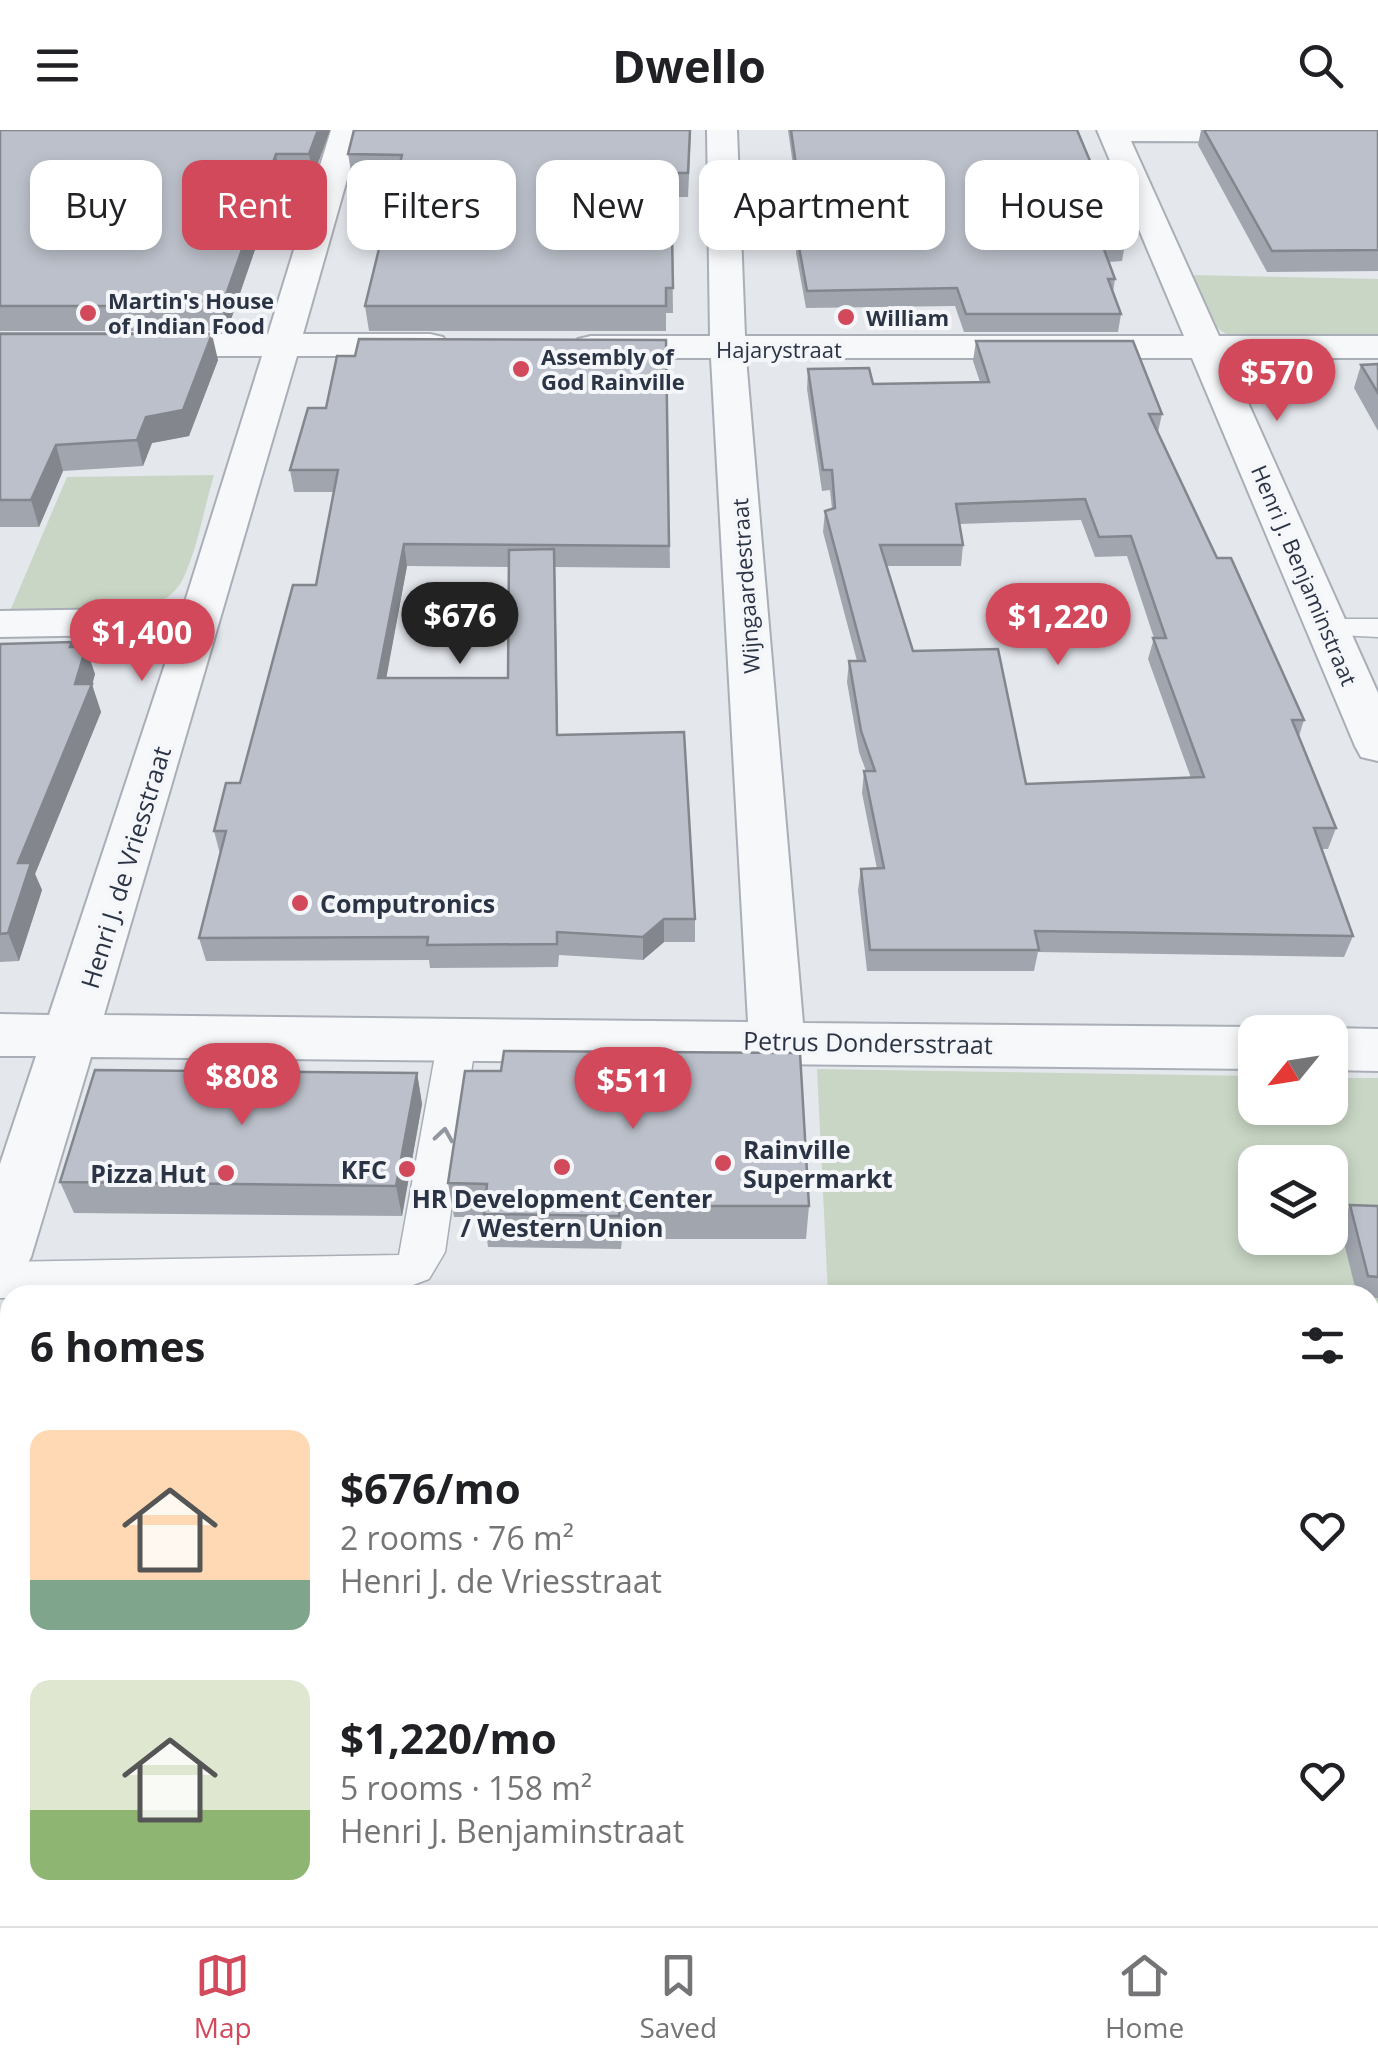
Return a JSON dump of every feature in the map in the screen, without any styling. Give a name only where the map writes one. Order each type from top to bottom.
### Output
[{"type":"street","name":"Henri J. de Vriesstraat","points":[[0,1257],[201,621],[346,130]]},
{"type":"street","name":"Wijngaardestraat","points":[[722,130],[728,349],[777,1041]]},
{"type":"street","points":[[1113,131],[1378,133]]},
{"type":"street","name":"Henri J. Benjaminstraat","points":[[1113,131],[1378,746]]},
{"type":"street","points":[[0,345],[458,346]]},
{"type":"street","name":"Hajarystraat","points":[[555,347],[1378,348]]},
{"type":"street","points":[[0,624],[201,621]]},
{"type":"street","name":"Petrus Dondersstraat","points":[[0,1035],[1238,1048]]},
{"type":"street","points":[[1348,1049],[1378,1050]]},
{"type":"lane","points":[[1328,628],[1378,628]]},
{"type":"lane","points":[[0,1280],[390,1276],[414,1267],[424,1252],[457,1038]]},
{"type":"green space","points":[[1191,275],[1378,279],[1378,340],[1242,341],[1213,324]]},
{"type":"green space","points":[[214,475],[188,567],[170,595],[152,605],[105,614],[10,611],[67,477]]},
{"type":"green space","points":[[817,1069],[1238,1076],[1238,1125],[1348,1125],[1348,1078],[1378,1078],[1378,1285],[828,1285]]},
{"type":"building","points":[[0,130],[318,130],[309,154],[276,154],[274,160],[182,160],[182,250],[242,250],[222,306],[0,306]]},
{"type":"building","points":[[354,130],[690,130],[688,173],[679,173],[679,160],[536,160],[536,250],[672,250],[673,288],[666,288],[666,306],[365,306],[379,250],[516,250],[516,160],[401,160],[402,155],[348,154]]},
{"type":"building","points":[[791,130],[1077,130],[1090,160],[965,160],[965,250],[1104,250],[1115,279],[1108,279],[1121,314],[966,314],[957,288],[807,291],[800,250],[945,250],[945,160],[795,160]]},
{"type":"building","points":[[1204,130],[1378,130],[1378,250],[1272,251]]},
{"type":"building","points":[[0,334],[212,334],[183,410],[146,417],[137,440],[56,445],[31,500],[0,500]]},
{"type":"building","points":[[359,339],[666,340],[669,546],[404,544],[378,678],[508,678],[509,550],[554,549],[557,735],[684,732],[695,919],[664,919],[643,937],[557,932],[557,944],[427,945],[428,937],[199,938],[226,831],[214,831],[226,783],[240,783],[293,585],[316,585],[338,470],[290,470],[308,408],[326,408],[337,356],[355,356]]},
{"type":"building","points":[[976,341],[1133,341],[1162,414],[1149,414],[1217,558],[1231,558],[1304,720],[1292,720],[1336,828],[1314,828],[1353,936],[1035,931],[1039,950],[870,950],[861,869],[884,868],[864,771],[875,771],[861,731],[849,661],[865,661],[825,511],[835,508],[832,470],[823,470],[808,369],[869,368],[873,384],[989,382]],"holes":[[[1085,499],[1099,537],[1131,536],[1166,638],[1153,638],[1204,777],[1026,784],[998,649],[913,651],[880,545],[963,545],[956,504]]]},
{"type":"building","points":[[1378,364],[1378,393],[1361,365]]},
{"type":"building","points":[[72,642],[70,647],[86,647],[75,684],[92,684],[18,863],[31,863],[8,933],[0,934],[0,644]]},
{"type":"building","points":[[504,1051],[800,1053],[809,1206],[620,1206],[619,1216],[484,1214],[487,1184],[448,1183],[465,1071],[501,1071]]},
{"type":"building","points":[[95,1070],[417,1073],[396,1186],[60,1182]]},
{"type":"building","points":[[1350,1205],[1378,1206],[1378,1277],[1368,1276]]},
{"type":"place","name":"Martin's House of Indian Food","points":[[88,313]]},
{"type":"place","name":"William","points":[[846,317]]},
{"type":"place","name":"Assembly of God Rainville","points":[[521,369]]},
{"type":"place","name":"Computronics","points":[[300,903]]},
{"type":"place","name":"Rainville Supermarkt","points":[[723,1163]]},
{"type":"place","name":"HR Development Center / Western Union","points":[[562,1167]]},
{"type":"place","name":"KFC","points":[[407,1169]]},
{"type":"place","name":"Pizza Hut","points":[[226,1173]]}]
